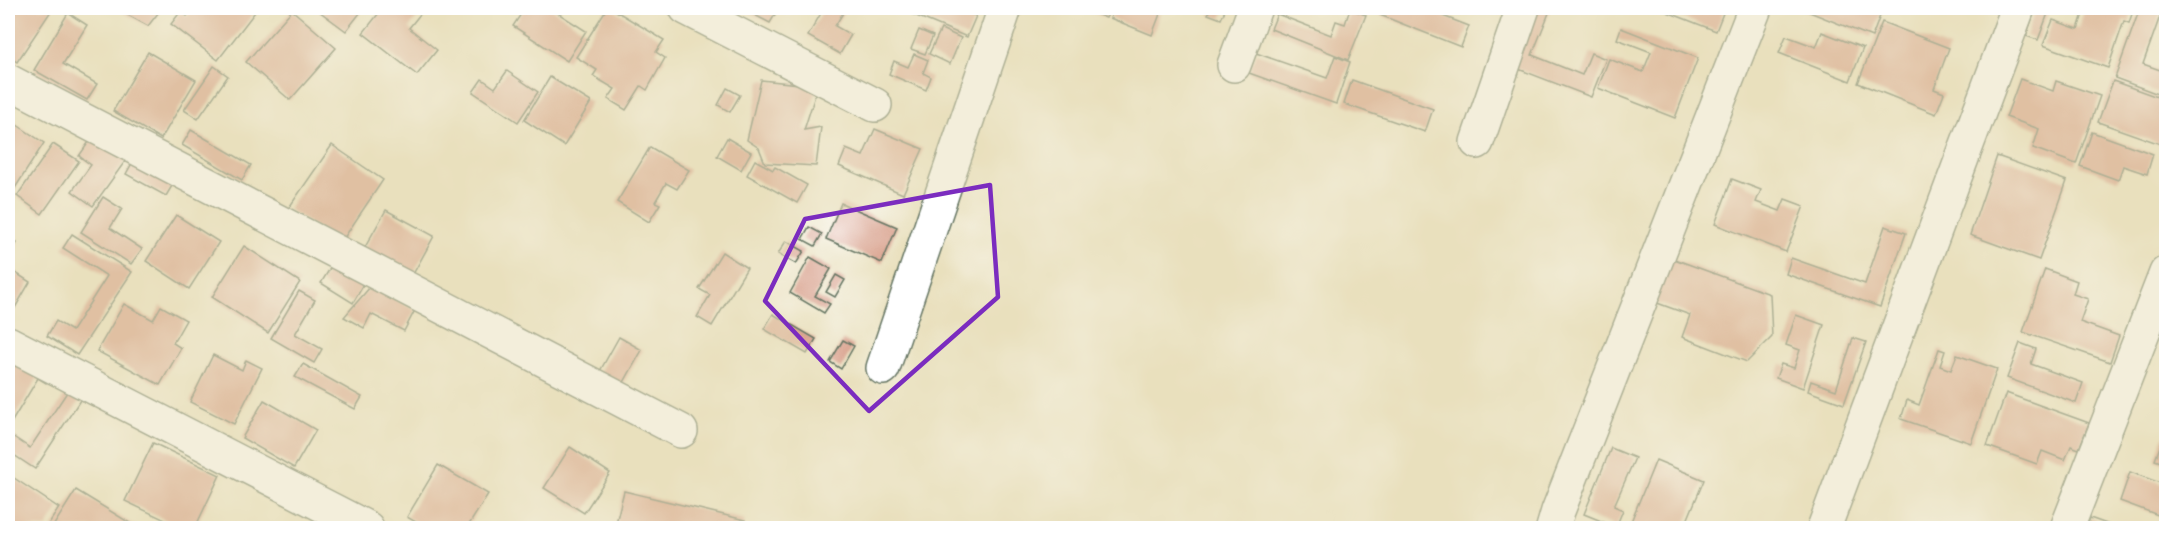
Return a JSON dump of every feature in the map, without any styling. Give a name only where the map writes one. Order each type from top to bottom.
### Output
[{"type":"street","points":[[686,8],[874,105]]},
{"type":"street","points":[[883,368],[1005,8]]},
{"type":"street","points":[[1234,66],[1255,8]]},
{"type":"street","points":[[1477,142],[1523,8]]},
{"type":"street","points":[[1553,528],[1755,8]]},
{"type":"street","points":[[1824,528],[2018,8]]},
{"type":"street","points":[[8,81],[681,431]]},
{"type":"street","points":[[2067,528],[2166,273]]},
{"type":"street","points":[[8,343],[367,528]]},
{"type":"highlighted area","points":[[990,185],[998,297],[869,411],[765,301],[805,219]]},
{"type":"building","points":[[8,8],[53,8],[17,62],[8,56]]},
{"type":"building","points":[[115,8],[162,8],[148,26]]},
{"type":"building","points":[[193,8],[258,8],[218,60],[171,24],[181,11],[187,16]]},
{"type":"building","points":[[315,8],[364,8],[346,31]]},
{"type":"building","points":[[383,8],[425,8],[409,28],[437,50],[417,75],[363,33]]},
{"type":"building","points":[[525,8],[550,8],[586,31],[567,61],[513,26]]},
{"type":"building","points":[[607,8],[611,8],[664,40],[656,52],[665,58],[647,90],[641,86],[626,110],[608,99],[615,89],[593,76],[597,70],[576,57]]},
{"type":"building","points":[[747,8],[779,8],[770,23],[745,10]]},
{"type":"building","points":[[824,8],[846,8],[835,26],[851,35],[840,54],[808,36]]},
{"type":"building","points":[[897,8],[938,8],[943,13],[957,9],[976,16],[967,37]]},
{"type":"building","points":[[1081,8],[1111,8],[1106,18]]},
{"type":"building","points":[[1115,8],[1146,8],[1160,14],[1152,35],[1110,18]]},
{"type":"building","points":[[1210,8],[1226,8],[1221,19],[1208,14]]},
{"type":"building","points":[[1383,8],[1422,8],[1469,26],[1461,47],[1380,15]]},
{"type":"building","points":[[1530,8],[1551,8],[1532,55],[1582,75],[1591,53],[1606,59],[1591,97],[1508,65]]},
{"type":"building","points":[[1657,8],[1725,8],[1716,31]]},
{"type":"building","points":[[1802,8],[1850,8],[1861,12],[1862,8],[1883,8],[1872,37]]},
{"type":"building","points":[[2036,8],[2050,8],[2038,40],[2026,36]]},
{"type":"building","points":[[2085,8],[2134,8],[2129,23],[2124,21],[2108,68],[2043,45],[2053,20],[2078,29]]},
{"type":"building","points":[[2140,8],[2163,8],[2143,64],[2166,72],[2166,97],[2115,78]]},
{"type":"building","points":[[1350,9],[1366,15],[1348,60],[1271,29],[1277,14],[1331,35],[1336,21],[1345,24]]},
{"type":"building","points":[[292,10],[336,48],[290,100],[246,62]]},
{"type":"building","points":[[68,13],[87,25],[63,64],[97,84],[87,100],[34,70]]},
{"type":"building","points":[[1882,22],[1949,48],[1934,89],[1944,93],[1936,114],[1858,83]]},
{"type":"building","points":[[1621,28],[1698,58],[1675,118],[1598,88],[1609,59],[1643,72],[1651,52],[1617,39]]},
{"type":"building","points":[[941,29],[961,38],[950,64],[929,54]]},
{"type":"building","points":[[919,30],[933,36],[925,54],[911,49]]},
{"type":"building","points":[[1822,32],[1863,48],[1850,81],[1779,53],[1786,36],[1816,47]]},
{"type":"building","points":[[148,52],[196,80],[161,139],[113,111]]},
{"type":"building","points":[[1256,53],[1327,78],[1335,56],[1350,62],[1336,104],[1249,73]]},
{"type":"building","points":[[914,54],[928,60],[923,73],[931,77],[926,90],[889,74],[894,61],[908,67]]},
{"type":"building","points":[[214,66],[228,76],[198,119],[184,110]]},
{"type":"building","points":[[507,71],[538,92],[518,122],[473,92],[482,79],[495,88]]},
{"type":"building","points":[[550,77],[591,102],[564,146],[524,120]]},
{"type":"building","points":[[2020,79],[2053,91],[2056,81],[2100,96],[2076,164],[2033,148],[2039,129],[2006,117]]},
{"type":"building","points":[[761,80],[818,86],[804,130],[821,127],[816,166],[765,163],[759,148],[747,140]]},
{"type":"building","points":[[1352,80],[1433,109],[1425,132],[1344,104]]},
{"type":"building","points":[[2113,81],[2166,100],[2166,146],[2098,122]]},
{"type":"building","points":[[727,88],[740,95],[730,112],[718,105]]},
{"type":"building","points":[[8,119],[44,143],[8,199]]},
{"type":"building","points":[[98,129],[131,153],[93,206],[72,191],[91,165],[79,156]]},
{"type":"building","points":[[875,129],[923,149],[903,194],[839,166],[846,149],[863,156]]},
{"type":"building","points":[[191,130],[251,165],[242,180],[182,145]]},
{"type":"building","points":[[2092,132],[2153,154],[2147,174],[2123,166],[2118,180],[2080,166]]},
{"type":"building","points":[[727,138],[751,152],[741,170],[717,156]]},
{"type":"building","points":[[53,144],[79,161],[42,214],[17,196]]},
{"type":"building","points":[[332,145],[383,180],[340,244],[288,209]]},
{"type":"building","points":[[650,147],[689,170],[677,189],[666,183],[655,202],[660,204],[649,222],[617,202]]},
{"type":"building","points":[[136,156],[176,179],[166,196],[126,174]]},
{"type":"building","points":[[1997,156],[2067,181],[2039,260],[1970,235]]},
{"type":"building","points":[[755,160],[773,170],[775,167],[807,185],[797,203],[747,175]]},
{"type":"building","points":[[1732,179],[1761,190],[1756,202],[1780,211],[1785,199],[1804,206],[1786,252],[1715,224]]},
{"type":"building","points":[[103,197],[122,209],[110,228],[142,249],[131,264],[81,232]]},
{"type":"building","points":[[841,203],[897,227],[882,263],[826,239]]},
{"type":"building","points":[[386,210],[434,236],[412,276],[364,249]]},
{"type":"building","points":[[176,215],[219,242],[189,289],[146,261]]},
{"type":"building","points":[[1885,226],[1906,233],[1880,307],[1786,274],[1791,258],[1865,284]]},
{"type":"building","points":[[809,227],[822,234],[815,246],[802,239]]},
{"type":"building","points":[[72,234],[132,272],[77,355],[47,336],[56,321],[72,331],[107,276],[63,248]]},
{"type":"building","points":[[8,238],[17,243],[8,258]]},
{"type":"building","points":[[786,241],[804,251],[796,264],[778,254]]},
{"type":"building","points":[[244,246],[300,282],[268,333],[212,297]]},
{"type":"building","points":[[722,252],[747,268],[712,326],[697,317],[710,295],[699,289]]},
{"type":"building","points":[[1666,256],[1770,294],[1772,337],[1747,362],[1682,337],[1690,315],[1649,300]]},
{"type":"building","points":[[810,257],[831,269],[815,296],[830,304],[824,313],[790,293]]},
{"type":"building","points":[[332,265],[364,284],[353,303],[321,283]]},
{"type":"building","points":[[8,268],[30,282],[8,320]]},
{"type":"building","points":[[2045,269],[2077,281],[2073,294],[2088,299],[2080,322],[2119,336],[2110,362],[2023,332]]},
{"type":"building","points":[[836,275],[845,280],[835,297],[826,292]]},
{"type":"building","points":[[371,286],[415,310],[404,331],[371,314],[364,328],[344,317]]},
{"type":"building","points":[[299,291],[315,300],[295,334],[322,349],[314,363],[271,338]]},
{"type":"building","points":[[124,304],[153,320],[161,306],[186,320],[173,343],[181,348],[160,385],[97,351]]},
{"type":"building","points":[[773,314],[816,339],[807,354],[764,329]]},
{"type":"building","points":[[1796,315],[1824,325],[1803,388],[1776,378],[1781,364],[1794,368],[1800,350],[1786,345]]},
{"type":"building","points":[[619,337],[642,350],[618,393],[595,380]]},
{"type":"building","points":[[1853,338],[1866,342],[1844,404],[1808,391],[1811,381],[1836,390]]},
{"type":"building","points":[[843,340],[854,346],[841,369],[830,362]]},
{"type":"building","points":[[2020,343],[2036,349],[2031,364],[2083,383],[2076,403],[2007,378]]},
{"type":"building","points":[[1939,349],[1945,351],[1940,366],[1951,370],[1957,355],[1997,369],[1971,443],[1901,419],[1907,400],[1919,405]]},
{"type":"building","points":[[14,352],[51,375],[46,383],[38,378],[8,428],[8,363]]},
{"type":"building","points":[[213,355],[242,370],[246,360],[262,368],[234,424],[190,402]]},
{"type":"building","points":[[303,364],[362,397],[355,409],[295,377]]},
{"type":"building","points":[[75,380],[88,388],[35,469],[8,451],[9,434],[30,448]]},
{"type":"building","points":[[2006,393],[2089,423],[2079,449],[2071,446],[2065,460],[2042,451],[2037,464],[1987,446]]},
{"type":"building","points":[[264,400],[316,430],[294,468],[242,438]]},
{"type":"building","points":[[2164,436],[2166,437],[2166,464],[2155,460]]},
{"type":"building","points":[[153,443],[220,475],[195,528],[182,528],[125,501]]},
{"type":"building","points":[[570,447],[610,473],[584,513],[544,488]]},
{"type":"building","points":[[1611,448],[1635,458],[1614,506],[1623,510],[1616,527],[1584,514]]},
{"type":"building","points":[[1656,460],[1704,480],[1684,528],[1641,528],[1630,524]]},
{"type":"building","points":[[438,465],[488,494],[467,528],[426,528],[407,517]]},
{"type":"building","points":[[2130,472],[2166,485],[2166,518],[2120,501]]},
{"type":"building","points":[[8,474],[59,508],[46,528],[8,528]]},
{"type":"building","points":[[76,490],[138,528],[52,528]]},
{"type":"building","points":[[624,491],[745,520],[742,528],[638,528],[616,523]]},
{"type":"building","points":[[2090,518],[2118,528],[2086,528]]}]
